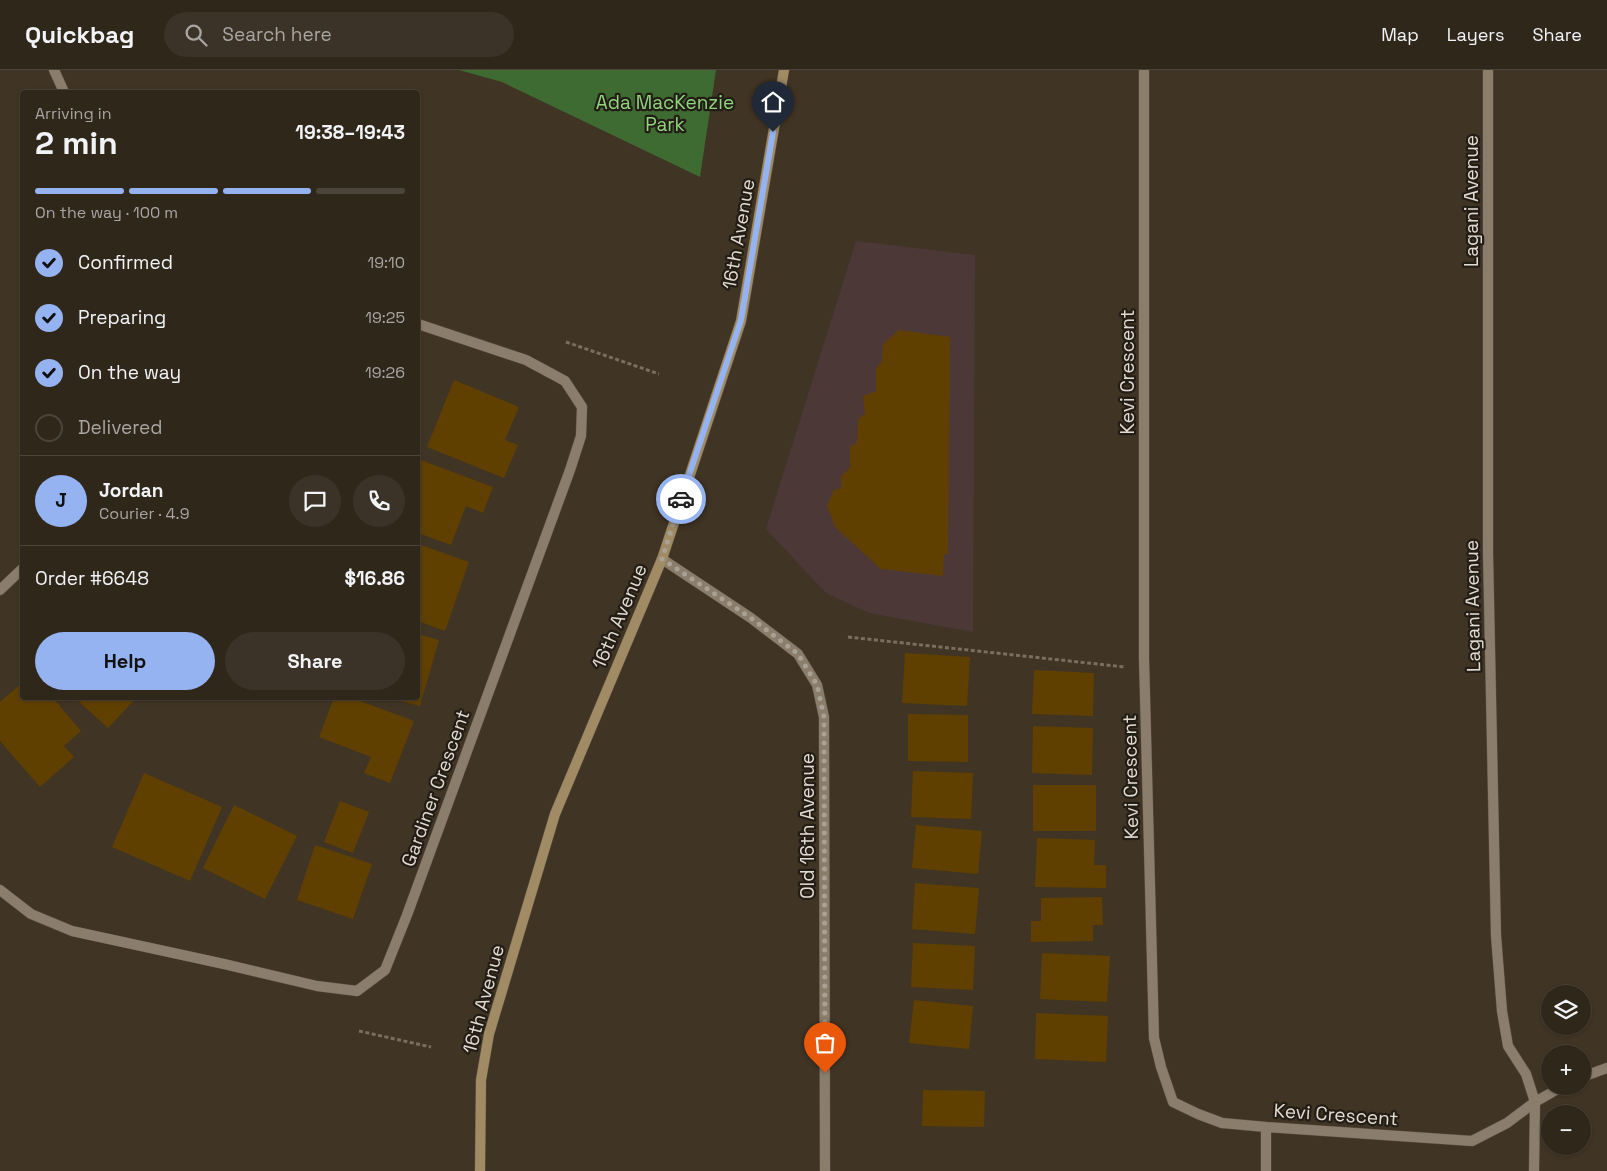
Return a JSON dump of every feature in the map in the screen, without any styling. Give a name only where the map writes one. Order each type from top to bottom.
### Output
[{"type":"main road","name":"16th Avenue","points":[[480,1171],[481,1080],[489,1034],[555,814],[662,559],[741,320],[784,70]]},
{"type":"street","points":[[54,70],[63,90]]},
{"type":"street","name":"Kevi Crescent","points":[[1144,70],[1144,669],[1154,1038],[1161,1067],[1173,1102],[1222,1123],[1266,1128],[1472,1141],[1507,1123],[1535,1102]]},
{"type":"street","name":"Lagani Avenue","points":[[1488,70],[1488,553],[1496,936],[1502,1011],[1508,1046],[1526,1074],[1535,1102],[1534,1171]]},
{"type":"street","name":"Gardiner Crescent","points":[[0,890],[31,914],[72,931],[317,986],[357,991],[385,970],[407,915],[581,436],[582,407],[565,381],[526,360],[420,325]]},
{"type":"street","name":"Old 16th Avenue","points":[[662,559],[751,618],[798,654],[817,685],[824,717],[825,1171]]},
{"type":"street","points":[[0,590],[20,570]]},
{"type":"street","points":[[1591,1074],[1607,1068]]},
{"type":"street","points":[[1535,1102],[1547,1095]]},
{"type":"street","points":[[1266,1128],[1266,1171]]},
{"type":"path","points":[[566,342],[659,374]]},
{"type":"path","points":[[848,637],[1144,669]]},
{"type":"path","points":[[359,1031],[431,1047]]},
{"type":"shaded area","points":[[856,241],[975,255],[973,632],[869,613],[826,593],[766,529]]},
{"type":"green space","name":"Ada MacKenzie Park","points":[[459,70],[716,70],[700,177],[502,82]]},
{"type":"building","points":[[899,330],[950,337],[948,555],[944,554],[943,576],[881,569],[835,527],[827,506],[834,490],[841,488],[841,476],[850,468],[850,447],[857,442],[858,419],[865,414],[863,396],[876,391],[876,368],[882,361],[883,344]]},
{"type":"building","points":[[454,380],[519,407],[505,440],[518,445],[504,478],[427,447]]},
{"type":"building","points":[[420,460],[493,487],[483,513],[466,506],[451,545],[420,534]]},
{"type":"building","points":[[420,545],[469,562],[445,631],[420,622]]},
{"type":"building","points":[[420,635],[439,640],[420,706],[398,700],[420,700]]},
{"type":"building","points":[[905,653],[970,657],[967,706],[902,703]]},
{"type":"building","points":[[1034,670],[1094,673],[1093,716],[1032,714]]},
{"type":"building","points":[[20,685],[20,700],[55,700],[81,731],[64,746],[74,757],[40,787],[0,741],[0,702]]},
{"type":"building","points":[[77,700],[134,700],[108,728]]},
{"type":"building","points":[[333,700],[357,700],[414,721],[390,783],[364,773],[371,757],[319,737]]},
{"type":"building","points":[[908,714],[968,715],[968,762],[908,761]]},
{"type":"building","points":[[1033,726],[1093,728],[1092,775],[1032,773]]},
{"type":"building","points":[[913,771],[973,773],[971,819],[911,817]]},
{"type":"building","points":[[144,773],[222,807],[190,881],[112,847]]},
{"type":"building","points":[[1033,785],[1096,785],[1096,831],[1033,831]]},
{"type":"building","points":[[340,801],[369,812],[353,853],[324,842]]},
{"type":"building","points":[[234,805],[297,836],[265,899],[203,868]]},
{"type":"building","points":[[916,825],[982,831],[978,874],[912,868]]},
{"type":"building","points":[[1037,838],[1095,840],[1094,865],[1106,865],[1106,888],[1035,887]]},
{"type":"building","points":[[315,845],[372,864],[353,919],[297,900]]},
{"type":"building","points":[[915,883],[979,888],[975,934],[912,929]]},
{"type":"building","points":[[1102,897],[1103,925],[1093,925],[1093,941],[1031,942],[1031,921],[1041,921],[1041,898]]},
{"type":"building","points":[[913,943],[975,946],[973,990],[911,987]]},
{"type":"building","points":[[1042,953],[1110,956],[1107,1002],[1040,999]]},
{"type":"building","points":[[914,1000],[973,1006],[969,1049],[909,1043]]},
{"type":"building","points":[[1036,1013],[1108,1016],[1106,1062],[1035,1059]]},
{"type":"building","points":[[923,1090],[985,1091],[984,1127],[922,1126]]},
{"type":"way so far","points":[[681,499],[662,559],[751,618],[798,654],[817,685],[824,717],[825,1073]]},
{"type":"route","points":[[681,499],[741,320],[773,132]]}]
